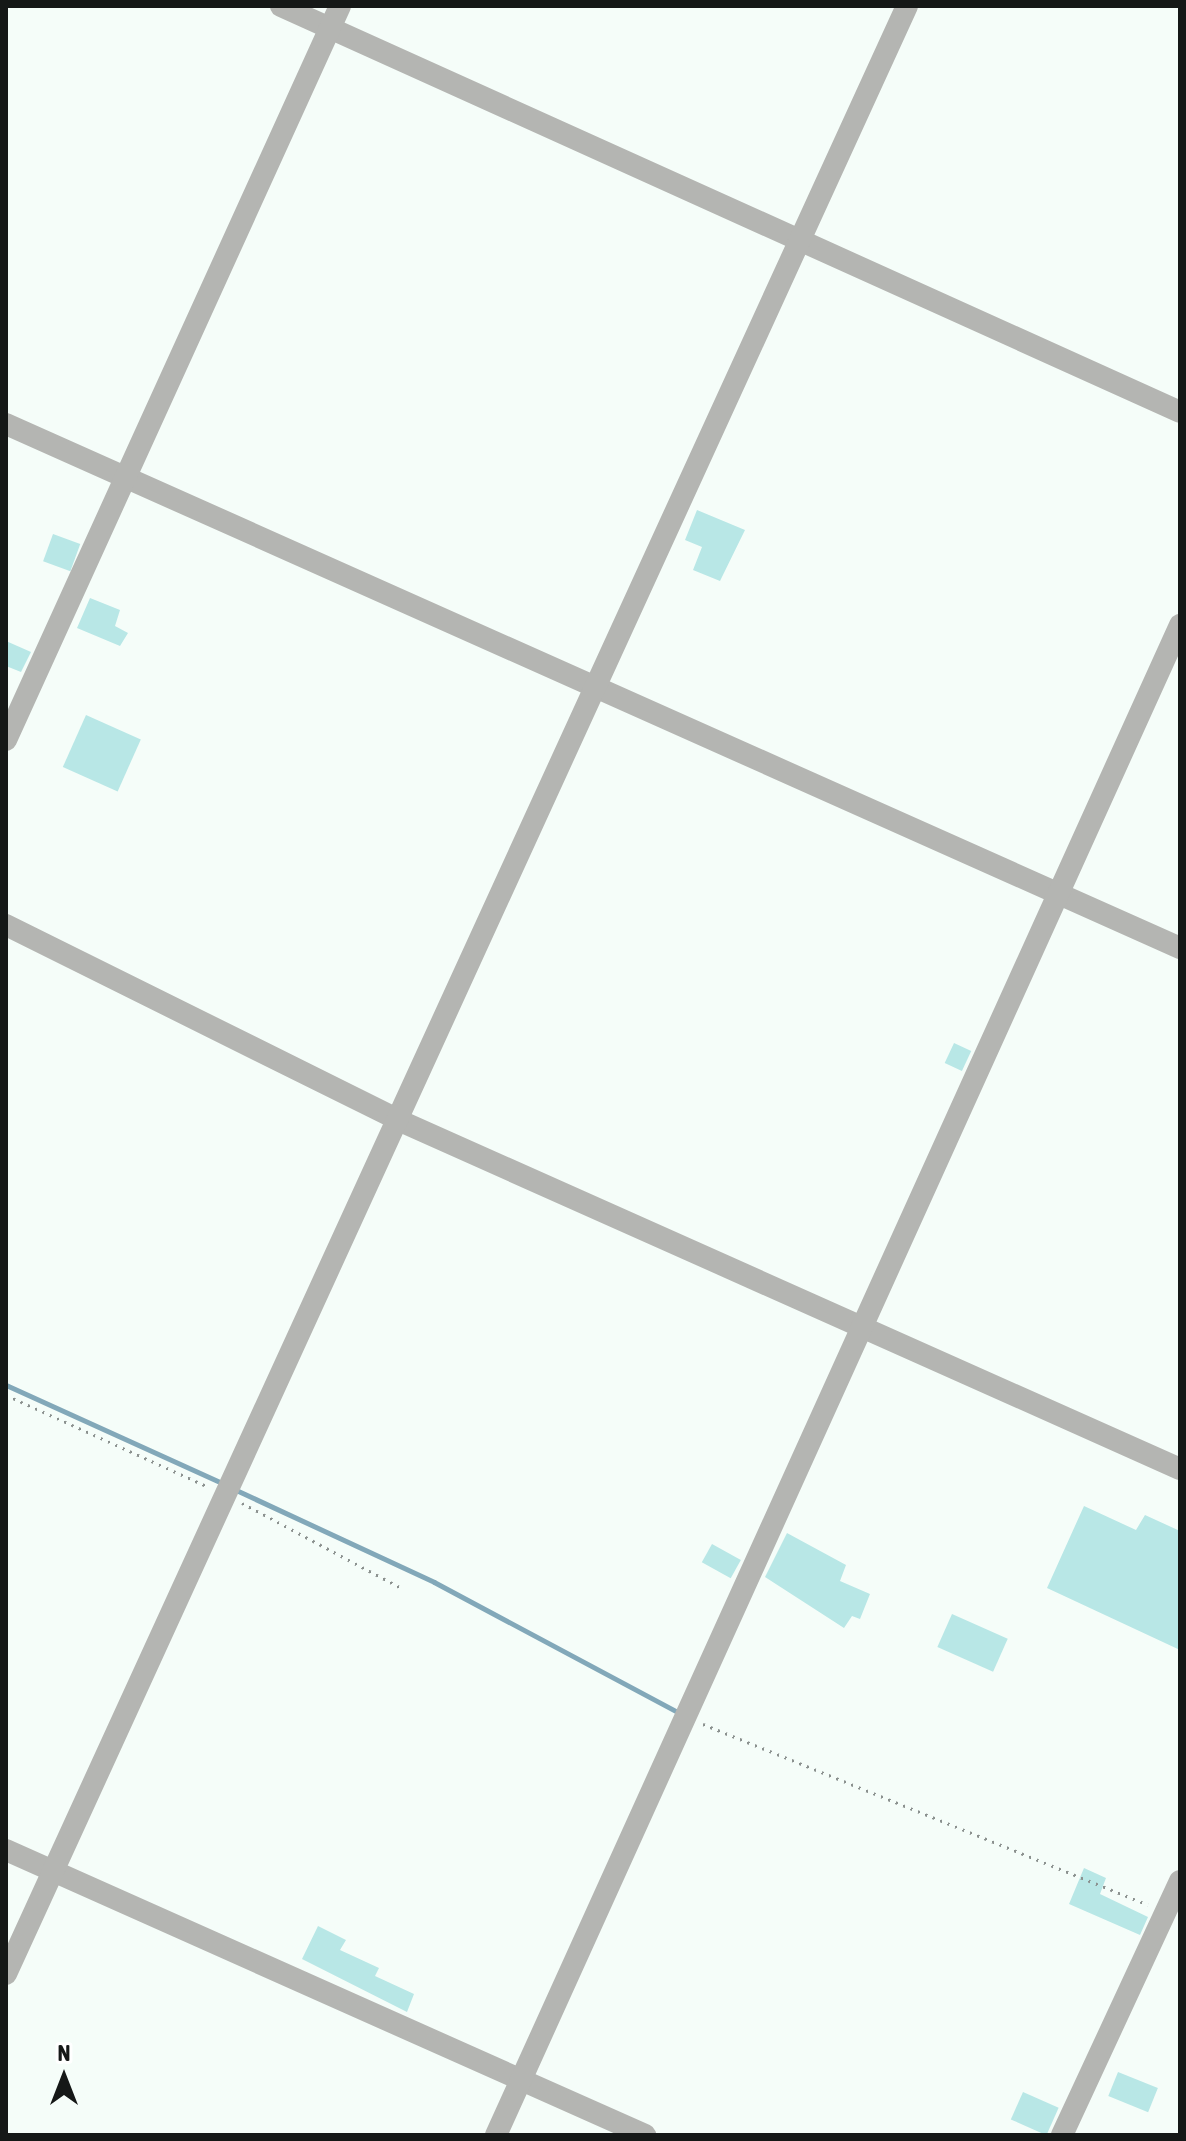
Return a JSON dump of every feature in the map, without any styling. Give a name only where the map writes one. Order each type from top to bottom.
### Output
[{"type":"street","points":[[281,6],[799,243],[1180,412]]},
{"type":"street","points":[[6,740],[122,476],[340,6]]},
{"type":"street","points":[[6,1974],[398,1120],[592,686],[907,6]]},
{"type":"street","points":[[6,424],[1059,898],[1180,948]]},
{"type":"street","points":[[496,2135],[862,1324],[1059,898],[1180,625]]},
{"type":"street","points":[[6,925],[398,1120],[862,1324],[1180,1469]]},
{"type":"street","points":[[6,1850],[645,2135]]},
{"type":"street","points":[[1062,2135],[1180,1881]]},
{"type":"path","points":[[685,1716],[1167,1912]]},
{"type":"building","points":[[697,510],[745,530],[720,581],[693,570],[702,547],[685,540]]},
{"type":"building","points":[[53,534],[80,544],[70,571],[43,561]]},
{"type":"building","points":[[90,598],[120,610],[115,626],[128,633],[120,646],[77,628]]},
{"type":"building","points":[[6,641],[31,652],[21,672],[6,666]]},
{"type":"building","points":[[86,715],[141,739],[118,791],[63,767]]},
{"type":"building","points":[[954,1043],[971,1051],[962,1071],[945,1063]]},
{"type":"building","points":[[1084,1506],[1136,1530],[1145,1515],[1180,1531],[1180,1650],[1047,1588]]},
{"type":"building","points":[[787,1533],[846,1565],[840,1581],[870,1594],[860,1619],[852,1616],[844,1628],[765,1577]]},
{"type":"building","points":[[712,1544],[741,1560],[731,1578],[702,1562]]},
{"type":"building","points":[[952,1614],[1008,1639],[993,1672],[937,1647]]},
{"type":"building","points":[[1084,1868],[1106,1878],[1100,1894],[1148,1917],[1140,1935],[1069,1904]]},
{"type":"building","points":[[318,1926],[346,1940],[340,1950],[379,1968],[375,1976],[414,1994],[407,2012],[302,1959]]},
{"type":"building","points":[[1118,2072],[1158,2088],[1148,2112],[1108,2096]]},
{"type":"building","points":[[1023,2092],[1059,2108],[1047,2135],[1011,2119]]},
{"type":"waterway","points":[[6,1385],[224,1484]]},
{"type":"waterway","points":[[236,1490],[434,1582],[681,1714]]}]
